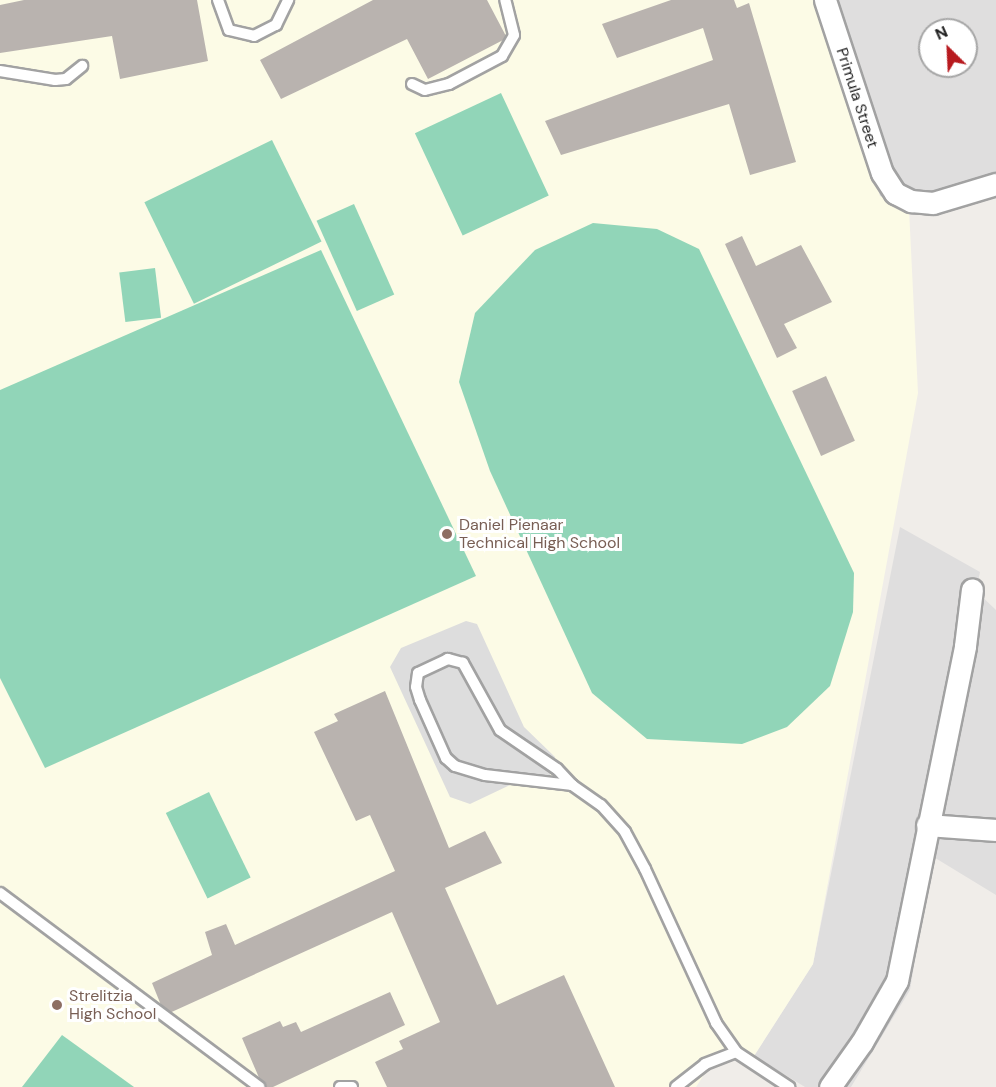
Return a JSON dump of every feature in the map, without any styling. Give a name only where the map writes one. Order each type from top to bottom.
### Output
[{"type":"street","name":"Primula Street","points":[[825,0],[882,173],[895,193],[911,201],[933,203],[996,184]]},
{"type":"street","points":[[830,1087],[862,1042],[897,981],[965,646],[972,589]]},
{"type":"street","points":[[927,825],[996,830]]},
{"type":"lane","points":[[218,0],[229,30],[254,36],[276,25],[288,0]]},
{"type":"lane","points":[[412,84],[425,90],[449,84],[502,56],[509,49],[513,35],[505,0]]},
{"type":"lane","points":[[0,71],[55,81],[66,79],[82,66]]},
{"type":"lane","points":[[572,785],[484,775],[455,766],[446,758],[420,699],[416,687],[418,673],[448,658],[463,663],[500,730],[557,769],[572,785],[601,805],[625,832],[716,1023],[736,1052],[789,1087]]},
{"type":"lane","points":[[0,893],[259,1087]]},
{"type":"lane","points":[[676,1087],[705,1064],[736,1052]]},
{"type":"lane","points":[[340,1087],[352,1087]]},
{"type":"shaded area","name":"Daniel Pienaar Technical High School","points":[[0,0],[818,0],[880,196],[909,209],[918,393],[813,964],[754,1056],[713,1061],[696,1087],[0,1087]]},
{"type":"shaded area","points":[[818,0],[996,0],[996,182],[909,209],[880,196]]},
{"type":"shaded area","points":[[900,527],[980,572],[976,591],[996,610],[996,895],[932,856],[910,990],[851,1087],[805,1087],[754,1056],[813,964]]},
{"type":"shaded area","points":[[466,621],[477,624],[524,727],[555,757],[547,786],[512,784],[470,804],[450,797],[390,667],[401,648]]},
{"type":"green space","points":[[501,93],[549,195],[463,236],[415,133]]},
{"type":"green space","points":[[272,140],[322,242],[194,304],[144,202]]},
{"type":"green space","points":[[354,204],[394,294],[357,311],[317,221]]},
{"type":"green space","points":[[593,223],[657,229],[699,249],[854,573],[853,612],[830,686],[787,727],[742,744],[647,739],[592,693],[490,471],[459,382],[475,313],[535,250]]},
{"type":"green space","points":[[321,250],[476,576],[45,768],[0,678],[0,390]]},
{"type":"green space","points":[[155,268],[161,318],[125,322],[119,272]]},
{"type":"green space","points":[[209,792],[251,877],[208,898],[166,813]]},
{"type":"green space","points":[[62,1035],[134,1087],[22,1087]]},
{"type":"building","points":[[24,0],[197,0],[208,61],[120,79],[112,36],[0,53],[0,5]]},
{"type":"building","points":[[373,0],[487,0],[507,38],[428,79],[407,39],[281,99],[260,60]]},
{"type":"building","points":[[671,0],[734,0],[737,8],[749,3],[796,162],[750,175],[729,104],[561,155],[545,121],[713,60],[703,28],[617,58],[602,24]]},
{"type":"building","points":[[742,236],[756,266],[801,245],[832,302],[784,324],[797,348],[777,358],[725,244]]},
{"type":"building","points":[[826,376],[855,441],[821,456],[792,391]]},
{"type":"building","points":[[385,691],[449,848],[485,831],[502,863],[445,888],[497,1005],[564,975],[615,1087],[387,1087],[375,1062],[403,1049],[399,1041],[440,1022],[392,912],[165,1015],[152,983],[212,955],[205,932],[226,924],[235,945],[395,871],[370,815],[356,821],[314,732],[338,721],[334,714]]},
{"type":"building","points":[[390,992],[405,1025],[273,1087],[263,1087],[242,1038],[280,1021],[283,1027],[296,1022],[301,1032]]},
{"type":"place","name":"Daniel Pienaar Technical High School","points":[[447,534]]},
{"type":"place","name":"Strelitzia High School","points":[[57,1005]]}]
